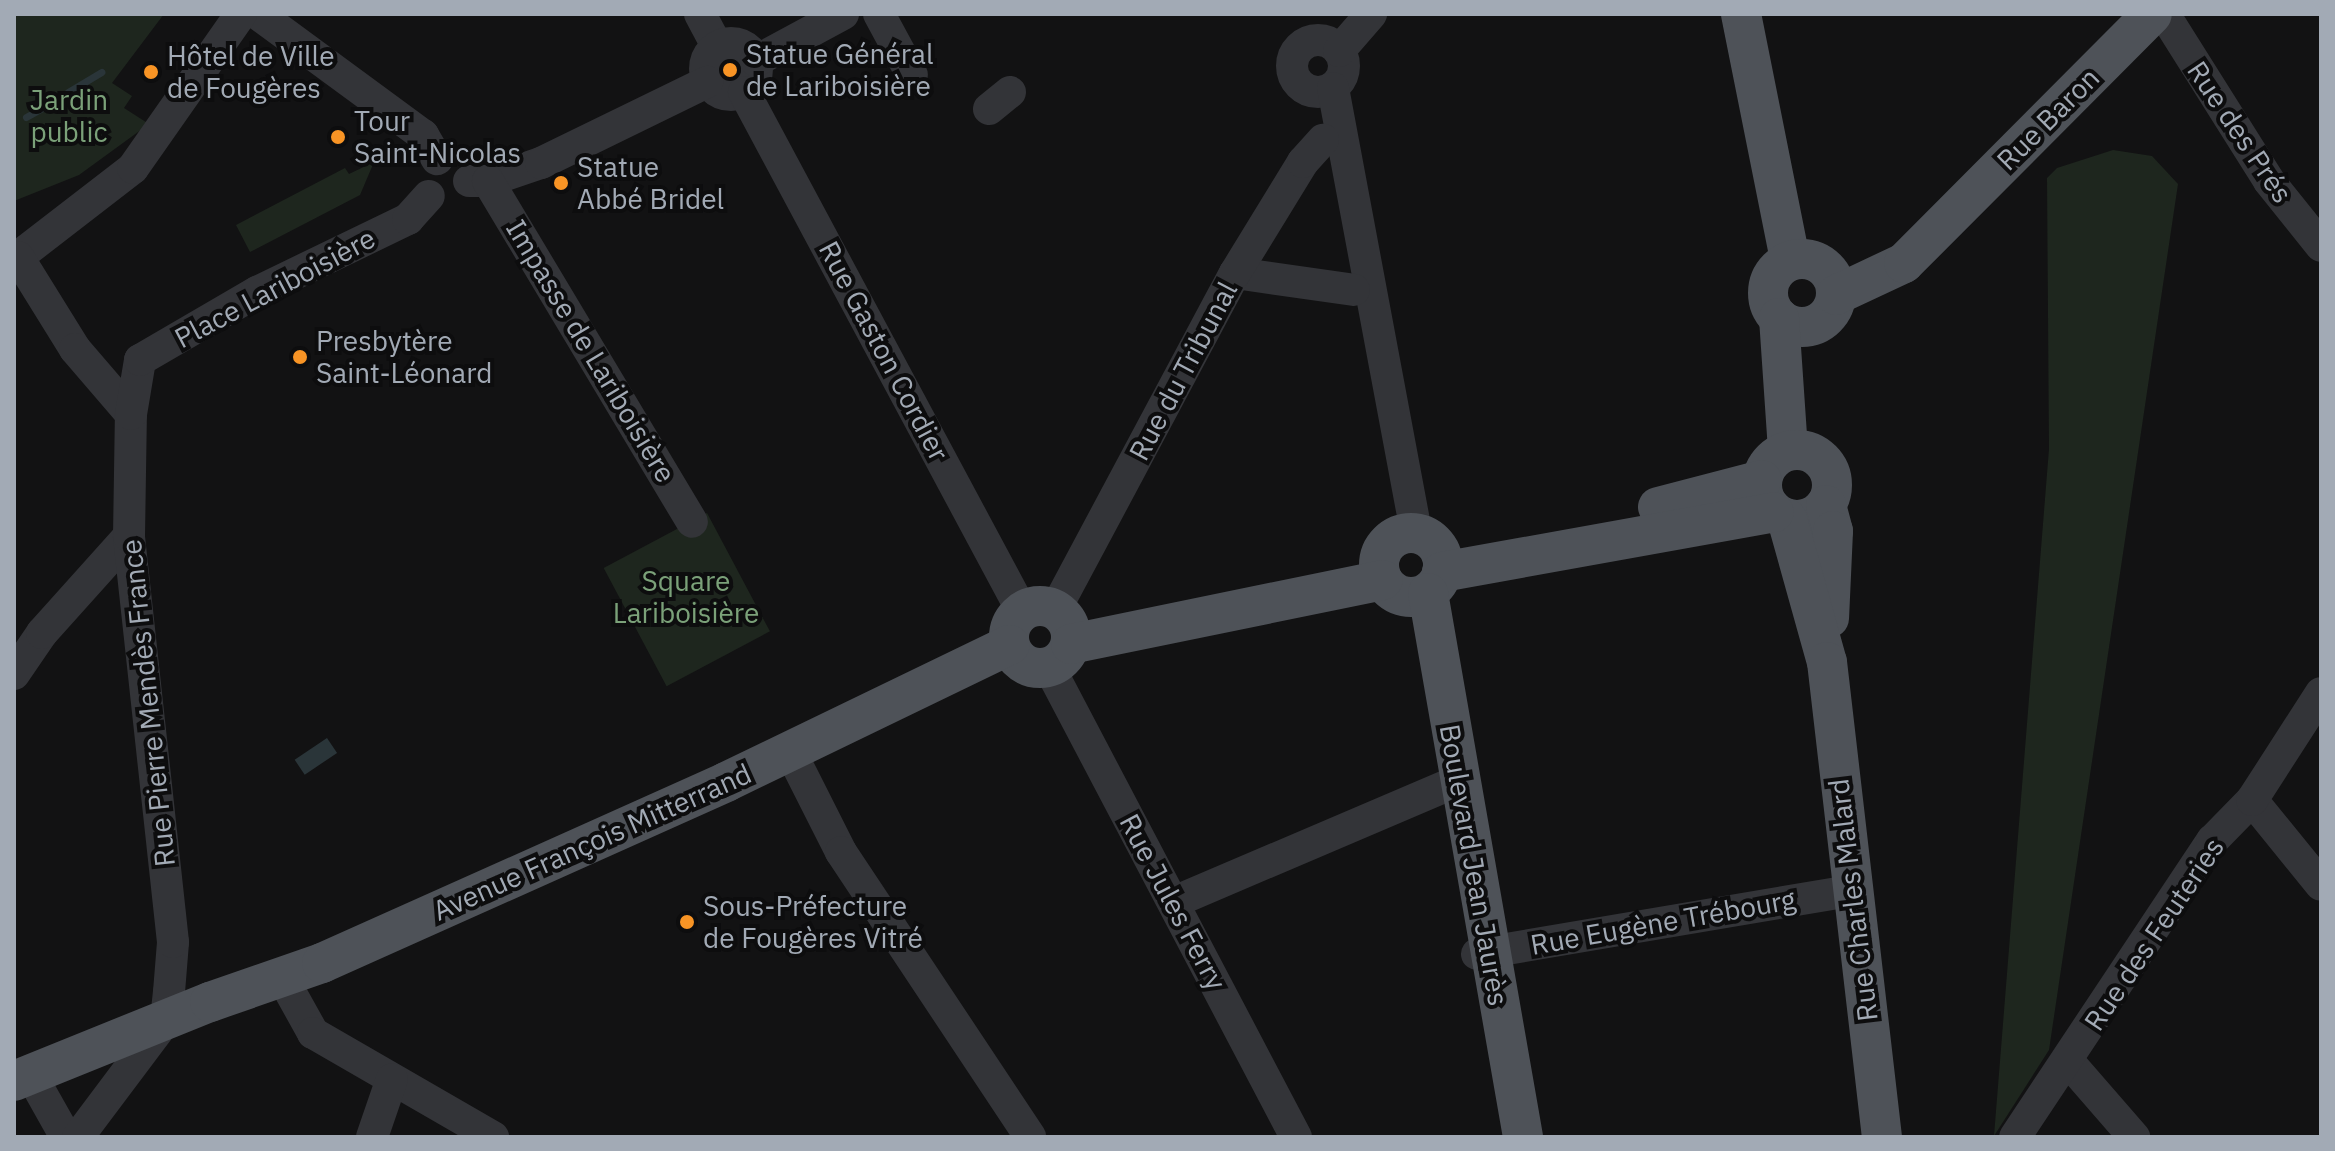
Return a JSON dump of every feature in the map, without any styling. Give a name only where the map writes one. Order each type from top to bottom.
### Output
[{"type":"main road","points":[[1741,14],[1790,260]]},
{"type":"main road","name":"Rue Baron","points":[[1833,283],[1942,223],[2152,14]]},
{"type":"main road","points":[[1792,322],[1824,319],[1833,283],[1812,260],[1790,260],[1778,268],[1768,288],[1792,322],[1802,452]]},
{"type":"main road","points":[[1802,452],[1770,461],[1774,503],[1822,608]]},
{"type":"main road","points":[[1774,503],[1809,518],[1826,505],[1830,472],[1802,452]]},
{"type":"main road","name":"Avenue François Mitterrand","points":[[23,1078],[166,1020],[283,979],[1046,633],[1679,514],[1774,503]]},
{"type":"main road","name":"Rue Charles Malard","points":[[1826,505],[1833,531],[1822,608],[1850,891],[1882,1137]]},
{"type":"main road","name":"Boulevard Jean Jaurès","points":[[1412,564],[1484,953],[1511,1137]]},
{"type":"main road","name":"Boulevard Jean Jaurès","points":[[1484,953],[1523,1137]]},
{"type":"street","points":[[133,400],[75,349],[16,257],[133,168],[241,14]]},
{"type":"street","points":[[258,14],[423,135],[437,159]]},
{"type":"street","points":[[700,14],[717,46]]},
{"type":"street","points":[[756,61],[843,14]]},
{"type":"street","points":[[879,14],[912,75]]},
{"type":"street","points":[[1322,35],[1343,75],[1322,90],[1298,83],[1293,61],[1300,47],[1322,35],[1371,14]]},
{"type":"street","name":"Rue des Prés","points":[[2164,14],[2269,181],[2321,246]]},
{"type":"street","points":[[741,44],[756,61],[755,79],[744,92],[719,93],[707,82],[706,58],[717,46],[741,44]]},
{"type":"street","points":[[437,159],[423,175],[429,196],[454,203],[479,181],[541,163],[707,82]]},
{"type":"street","name":"Boulevard Jean Jaurès","points":[[1322,90],[1323,140],[1354,290],[1363,317],[1412,564]]},
{"type":"street","name":"Boulevard Jean Jaurès","points":[[1322,90],[1412,564]]},
{"type":"street","name":"Rue Gaston Cordier","points":[[744,92],[1046,633]]},
{"type":"street","name":"Rue du Tribunal","points":[[1046,633],[1235,273],[1303,162],[1323,140]]},
{"type":"street","points":[[437,159],[456,160],[479,181]]},
{"type":"street","name":"Impasse de Lariboisière","points":[[479,181],[692,522]]},
{"type":"street","name":"Place Lariboisière","points":[[133,400],[140,360],[257,292],[408,219],[429,196]]},
{"type":"street","points":[[1235,273],[1354,290]]},
{"type":"street","name":"Rue Pierre Mendès France","points":[[133,400],[129,536],[173,942],[166,1020]]},
{"type":"street","points":[[14,674],[42,633],[129,536]]},
{"type":"street","name":"Rue Jules Ferry","points":[[1046,633],[1174,902],[1296,1137]]},
{"type":"street","name":"Rue des Feuteries","points":[[2015,1137],[2212,841],[2252,800],[2321,693]]},
{"type":"street","points":[[790,751],[841,852],[1030,1137]]},
{"type":"street","points":[[1174,902],[1454,783]]},
{"type":"street","points":[[2252,800],[2321,885]]},
{"type":"street","name":"Rue Eugène Trébourg","points":[[1484,953],[1850,891]]},
{"type":"street","points":[[283,979],[313,1033],[493,1137]]},
{"type":"street","points":[[78,1137],[166,1020]]},
{"type":"street","points":[[2068,1061],[2125,1131]]},
{"type":"street","points":[[23,1078],[66,1137]]},
{"type":"street","points":[[372,1137],[392,1079]]},
{"type":"green space","name":"Jardin public","points":[[14,14],[164,14],[112,83],[132,96],[124,108],[149,124],[79,175],[14,201]]},
{"type":"green space","points":[[2113,150],[2152,156],[2178,184],[2049,1050],[1994,1136],[2049,449],[2047,178],[2057,168]]},
{"type":"green space","points":[[374,162],[360,195],[250,252],[236,225],[345,168],[349,174]]},
{"type":"green space","name":"Square Lariboisière","points":[[707,513],[770,631],[667,686],[604,568]]},
{"type":"shaded area","points":[[327,738],[337,753],[305,775],[295,760]]},
{"type":"waterway","points":[[68,92],[101,72]]},
{"type":"waterway","points":[[26,117],[57,100]]},
{"type":"place","name":"Statue Général de Lariboisière","points":[[730,70]]},
{"type":"place","name":"Hôtel de Ville de Fougères","points":[[151,72]]},
{"type":"place","name":"Tour Saint-Nicolas","points":[[338,137]]},
{"type":"place","name":"Statue Abbé Bridel","points":[[561,183]]},
{"type":"place","name":"Presbytère Saint-Léonard","points":[[300,357]]},
{"type":"place","name":"Sous-Préfecture de Fougères Vitré","points":[[687,922]]}]
